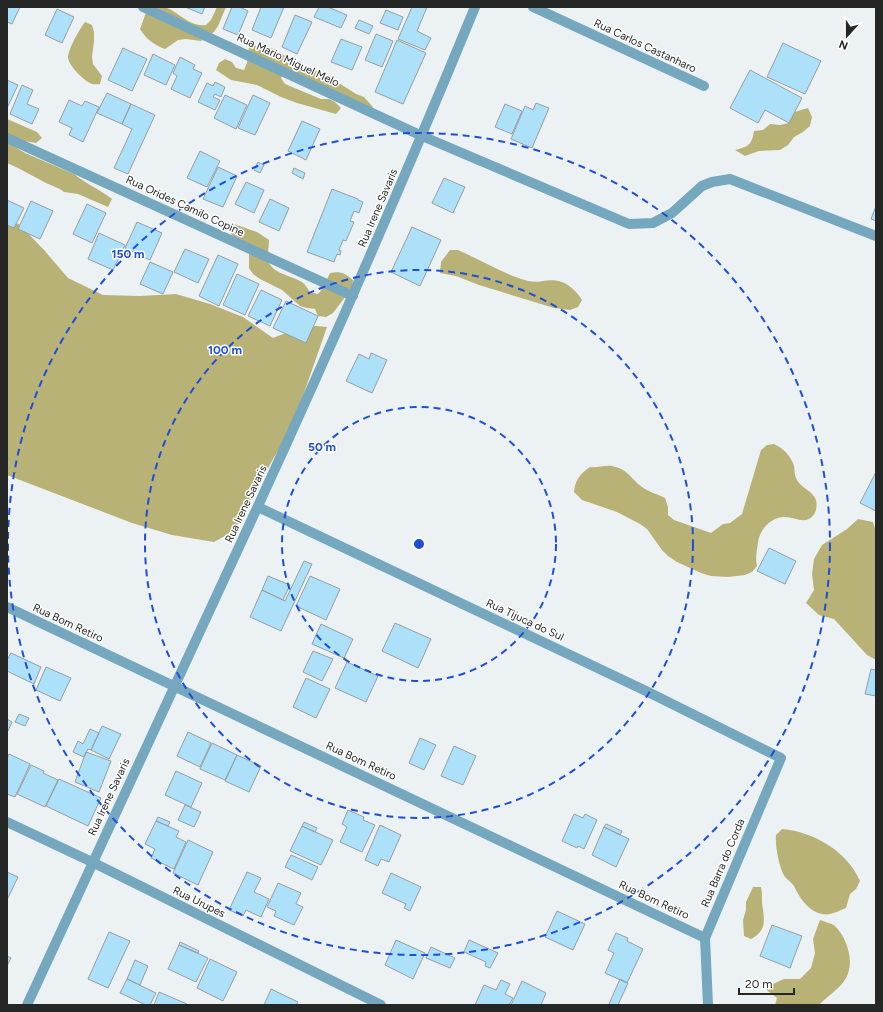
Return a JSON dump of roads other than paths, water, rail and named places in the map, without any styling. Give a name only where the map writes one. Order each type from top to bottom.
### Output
[{"type":"street","name":"Rua Mario Miguel Melo","points":[[143,7],[422,136],[629,224],[654,223],[672,213],[702,186],[712,182],[730,179],[876,236]]},
{"type":"street","name":"Rua Irene Savaris","points":[[27,1005],[92,862],[258,507],[353,296],[422,136],[475,7]]},
{"type":"street","name":"Rua Carlos Castanharo","points":[[533,7],[704,86]]},
{"type":"street","name":"Rua Orides Camilo Copine","points":[[7,138],[353,296]]},
{"type":"street","name":"Rua Tijuca do Sul","points":[[258,507],[646,691],[781,758]]},
{"type":"street","name":"Rua Bom Retiro","points":[[7,607],[705,938]]},
{"type":"street","name":"Rua Barra do Corda","points":[[708,1005],[705,938],[781,758]]},
{"type":"street","name":"Rua Urupes","points":[[7,822],[92,862],[381,1005]]}]
